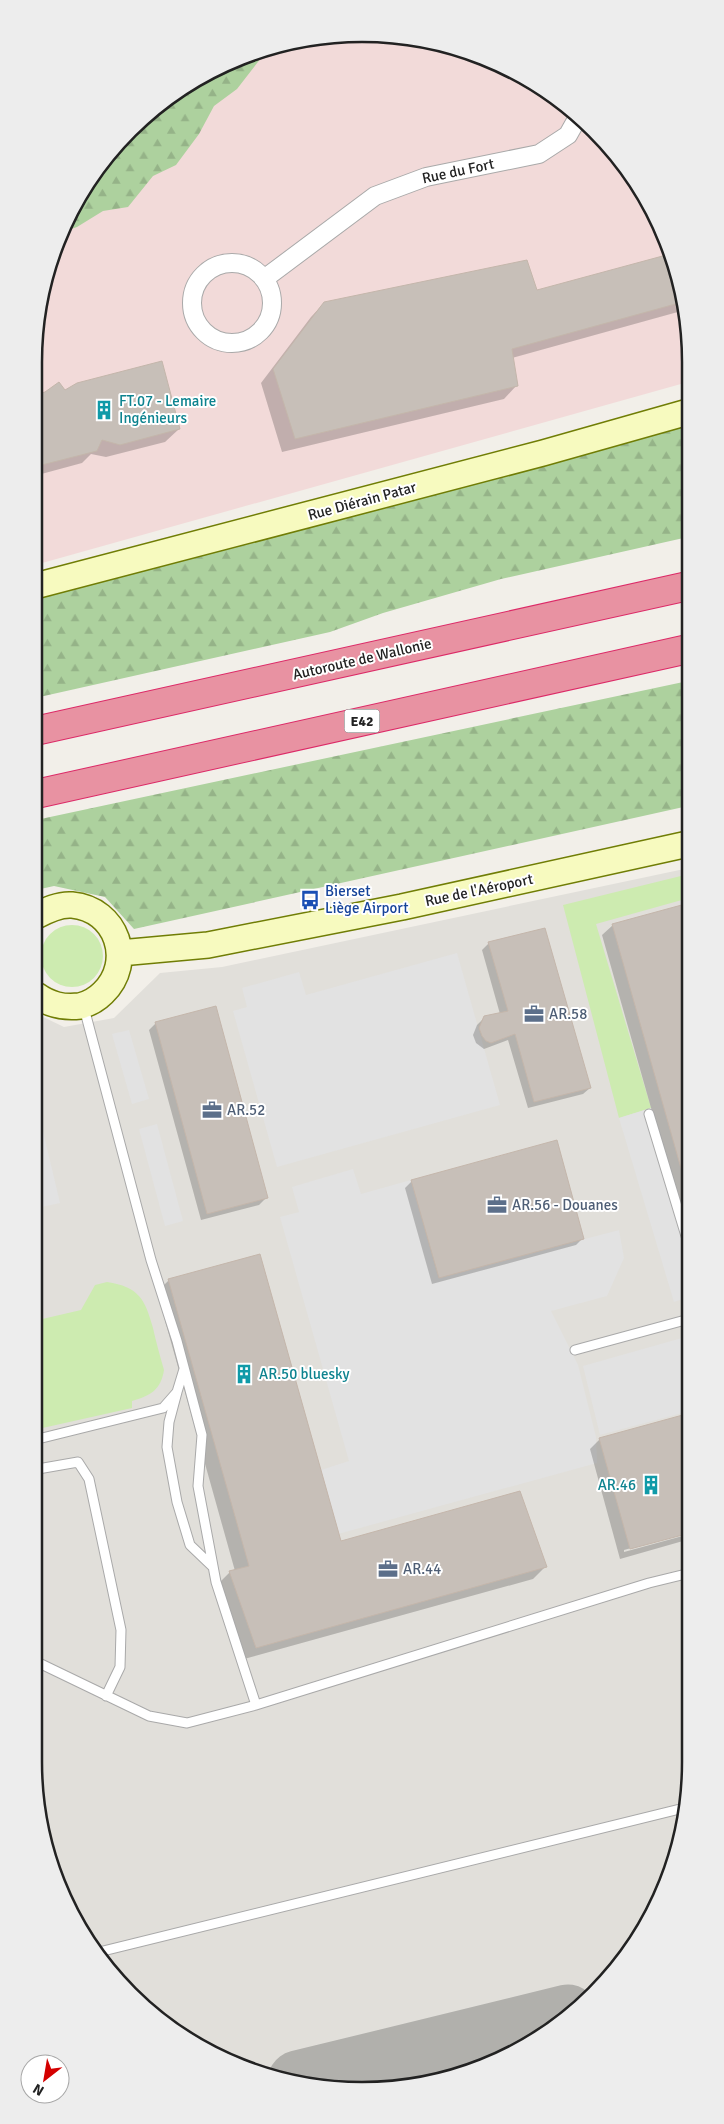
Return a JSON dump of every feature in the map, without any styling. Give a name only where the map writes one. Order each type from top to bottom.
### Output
[{"type":"highway","name":"Autoroute de Wallonie","points":[[43,729],[682,587]]},
{"type":"highway","name":"E42","points":[[43,792],[682,651]]},
{"type":"street","name":"Rue du Fort","points":[[264,279],[375,196],[426,176],[539,154],[568,135],[575,123]]},
{"type":"street","points":[[235,263],[251,268],[264,279],[272,294],[272,311],[266,327],[253,338],[237,344],[220,342],[206,334],[195,321],[191,304],[194,288],[204,274],[218,265],[235,263]]},
{"type":"street","name":"Rue Diérain Patar","points":[[43,584],[543,453],[682,414]]},
{"type":"street","name":"Rue de l'Aéroport","points":[[120,954],[208,945],[412,904],[682,845]]},
{"type":"street","points":[[43,912],[52,908],[71,905],[89,909],[104,920],[116,935],[120,954],[118,970],[110,986],[98,998],[83,1005],[69,1007],[56,1005],[43,998]]},
{"type":"lane","points":[[83,1005],[151,1260],[202,1435],[198,1486],[212,1566],[256,1705]]},
{"type":"lane","points":[[649,1114],[682,1223]]},
{"type":"lane","points":[[575,1350],[682,1320]]},
{"type":"lane","points":[[184,1369],[170,1422],[167,1447],[177,1502],[190,1544],[212,1566]]},
{"type":"lane","points":[[43,1438],[163,1408],[177,1392]]},
{"type":"lane","points":[[43,1468],[78,1462],[89,1480],[121,1630],[120,1667],[106,1696]]},
{"type":"lane","points":[[43,1665],[149,1716],[187,1723],[256,1705],[649,1583],[682,1575]]},
{"type":"lane","points":[[105,1951],[678,1810]]},
{"type":"shaded area","points":[[362,42],[404,45],[445,53],[465,59],[522,85],[540,96],[573,122],[602,151],[628,184],[649,221],[665,259],[679,320],[682,384],[43,563],[43,341],[53,279],[75,221],[96,184],[122,151],[151,122],[184,96],[202,85],[259,59],[279,53],[320,45]]},
{"type":"shaded area","points":[[682,869],[682,1762],[679,1804],[671,1845],[649,1903],[628,1940],[602,1973],[573,2002],[540,2028],[503,2049],[465,2065],[404,2079],[362,2082],[341,2081],[279,2071],[221,2049],[184,2028],[136,1988],[96,1940],[75,1903],[59,1865],[45,1804],[43,1783],[43,1017],[64,1027],[114,1018],[160,973],[222,967]]},
{"type":"shaded area","points":[[457,953],[500,1105],[277,1167],[233,1011],[247,1007],[242,988],[299,972],[306,995]]},
{"type":"shaded area","points":[[129,1030],[149,1099],[132,1104],[112,1034]]},
{"type":"shaded area","points":[[651,1108],[682,1209],[682,1299],[674,1302],[619,1118]]},
{"type":"shaded area","points":[[157,1124],[183,1221],[165,1226],[139,1129]]},
{"type":"shaded area","points":[[43,1131],[60,1203],[43,1207]]},
{"type":"shaded area","points":[[353,1169],[361,1194],[411,1180],[438,1278],[619,1230],[624,1258],[607,1296],[551,1311],[578,1365],[596,1437],[597,1463],[338,1534],[321,1470],[349,1461],[280,1217],[299,1212],[292,1187]]},
{"type":"shaded area","points":[[682,1338],[682,1413],[600,1435],[583,1366]]},
{"type":"green space","points":[[261,59],[237,89],[214,106],[199,134],[176,165],[153,176],[128,207],[103,211],[72,229],[96,184],[122,151],[151,122],[184,96],[202,85]]},
{"type":"green space","points":[[682,427],[682,538],[501,579],[383,613],[330,632],[43,696],[43,596],[355,515]]},
{"type":"green space","points":[[682,682],[682,807],[134,929],[105,897],[54,886],[43,888],[43,819]]},
{"type":"green space","points":[[682,876],[682,900],[596,924],[651,1108],[619,1118],[563,905]]},
{"type":"green space","points":[[66,926],[78,926],[94,934],[102,950],[102,962],[94,978],[78,986],[66,986],[50,978],[43,965],[44,944],[50,934]]},
{"type":"green space","points":[[107,1282],[118,1284],[134,1291],[139,1296],[150,1318],[164,1370],[163,1377],[154,1391],[132,1401],[132,1408],[43,1428],[43,1319],[81,1310],[95,1285]]},
{"type":"building","points":[[664,256],[676,304],[512,349],[518,386],[295,439],[273,369],[324,302],[527,260],[537,290]]},
{"type":"building","name":"FT.07 - Lemaire Ingénieurs","points":[[162,361],[180,429],[120,445],[102,440],[97,451],[43,465],[43,393],[59,382],[65,390],[77,383]]},
{"type":"building","points":[[682,905],[682,1172],[612,924]]},
{"type":"building","name":"AR.58","points":[[545,928],[591,1088],[534,1102],[515,1034],[491,1043],[482,1036],[479,1028],[484,1016],[508,1011],[488,942]]},
{"type":"building","name":"AR.52","points":[[216,1006],[268,1198],[207,1214],[155,1022]]},
{"type":"building","name":"AR.56 - Douanes","points":[[557,1140],[584,1239],[439,1278],[411,1180]]},
{"type":"building","points":[[260,1254],[341,1541],[520,1491],[547,1567],[256,1648],[229,1571],[249,1566],[168,1279]]},
{"type":"building","name":"AR.46","points":[[682,1415],[682,1535],[630,1549],[599,1438]]},
{"type":"taxiway","points":[[312,2077],[551,2019]]},
{"type":"place","name":"FT.07 - Lemaire Ingénieurs","points":[[104,410]]},
{"type":"place","name":"Bierset Liège Airport","points":[[310,900]]},
{"type":"place","name":"AR.58","points":[[534,1014]]},
{"type":"place","name":"AR.52","points":[[212,1110]]},
{"type":"place","name":"AR.56 - Douanes","points":[[497,1205]]},
{"type":"place","name":"AR.50 bluesky","points":[[244,1374]]},
{"type":"place","name":"AR.46","points":[[651,1485]]},
{"type":"place","name":"AR.44","points":[[388,1569]]}]
